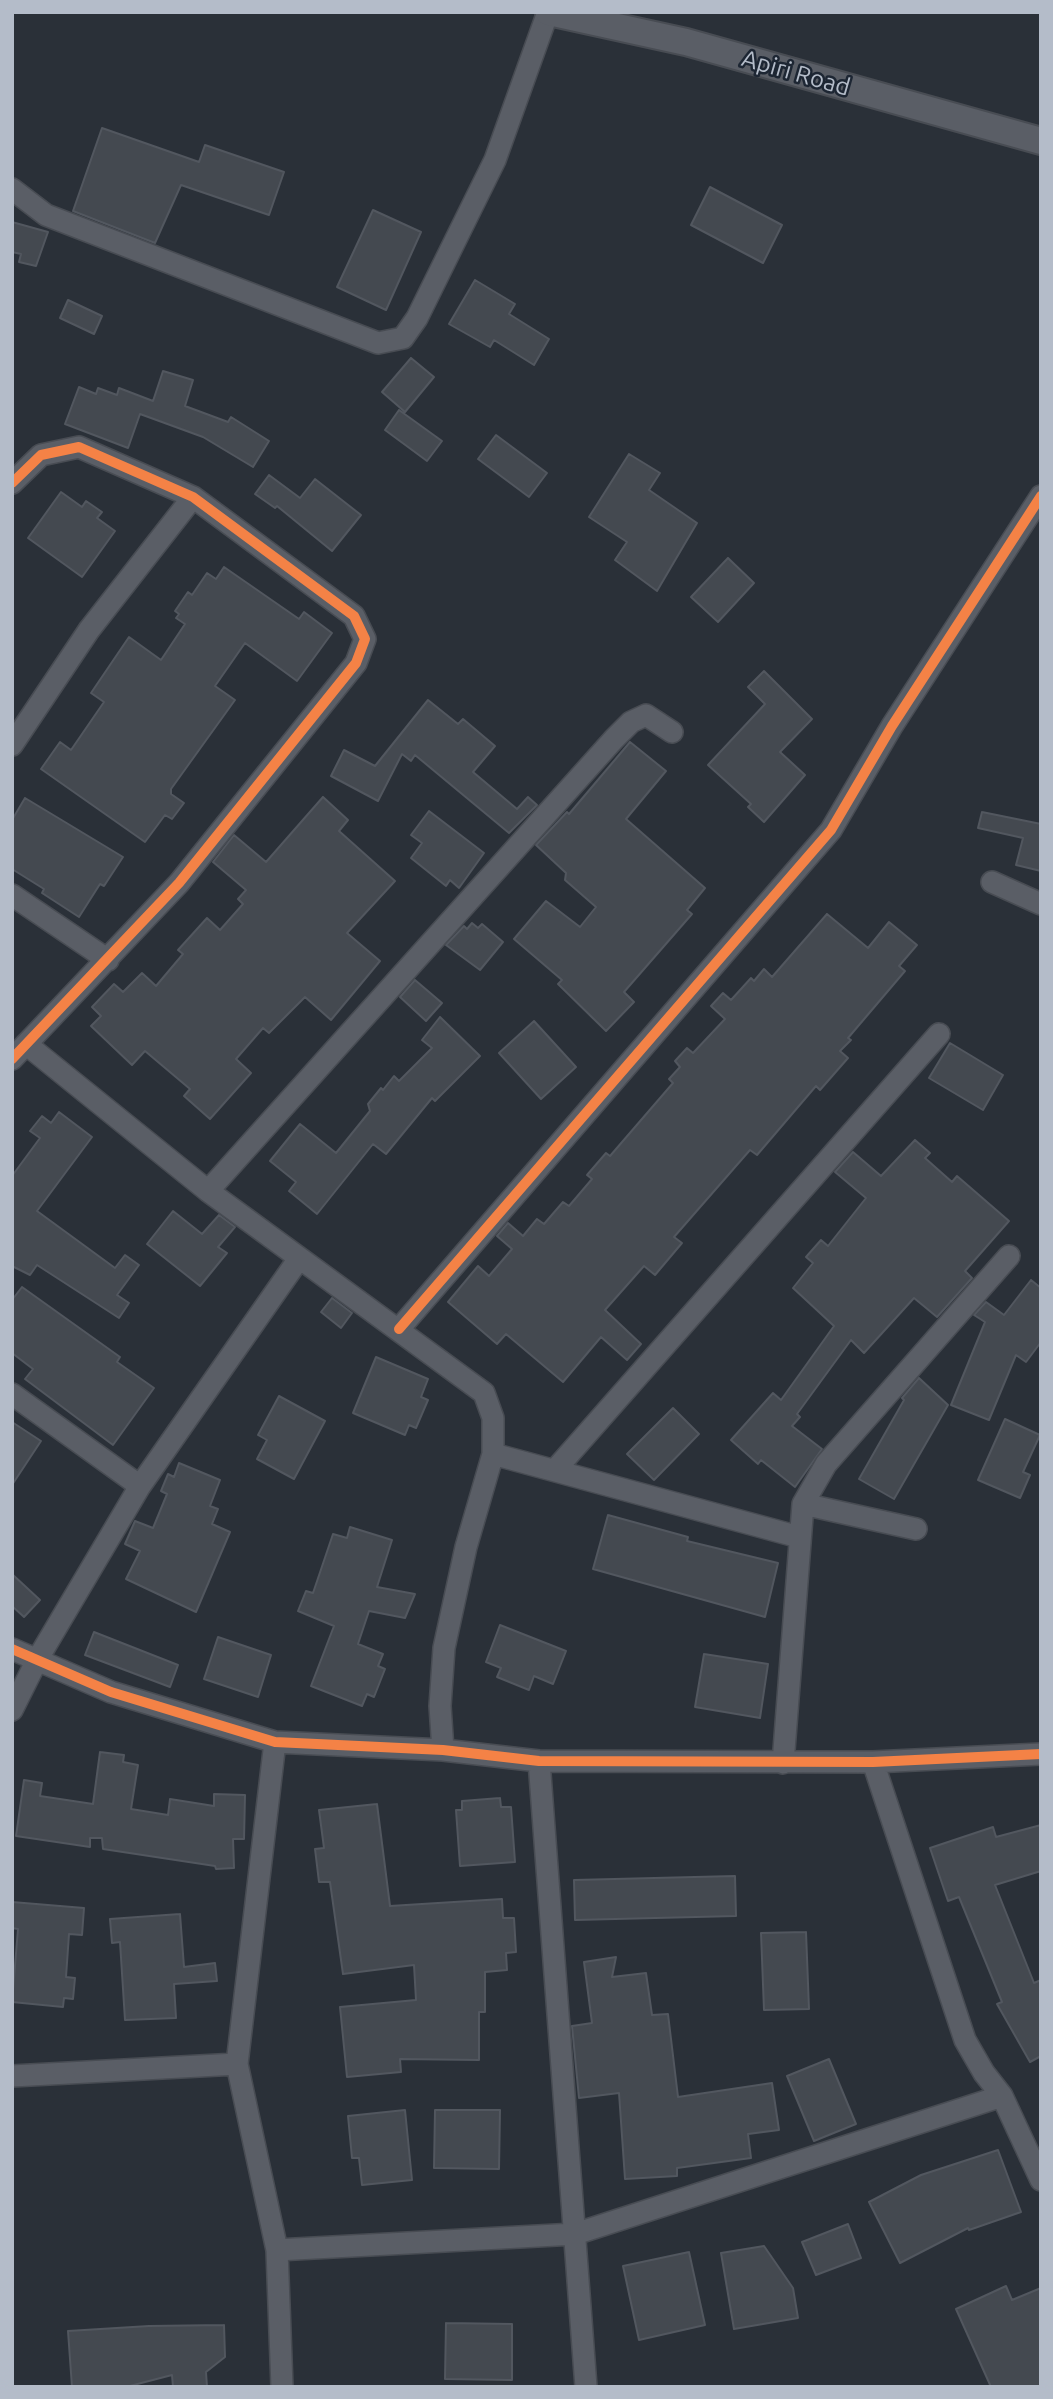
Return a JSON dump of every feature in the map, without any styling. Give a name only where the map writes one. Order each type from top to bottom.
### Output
[{"type":"street","name":"Apiri Road","points":[[549,12],[686,43],[1041,141]]},
{"type":"street","points":[[12,190],[46,215],[354,334],[378,343],[403,338],[417,318],[495,160],[549,12]]},
{"type":"street","points":[[12,484],[41,455],[79,447],[193,497],[354,617],[365,639],[356,663],[179,883],[19,1052],[298,1260],[399,1329],[484,1393],[493,1418],[493,1454],[466,1547],[444,1648],[440,1706],[443,1750]]},
{"type":"street","points":[[399,1329],[831,830],[892,726],[1041,496]]},
{"type":"street","points":[[12,745],[89,630],[193,497]]},
{"type":"street","points":[[208,1191],[631,722],[646,715],[672,732]]},
{"type":"street","points":[[992,882],[1041,904]]},
{"type":"street","points":[[12,895],[108,960]]},
{"type":"street","points":[[555,1470],[939,1034]]},
{"type":"street","points":[[783,1763],[803,1504],[827,1464],[1009,1256]]},
{"type":"street","points":[[12,1710],[37,1660],[140,1486],[298,1260]]},
{"type":"street","points":[[12,1394],[140,1486]]},
{"type":"street","points":[[493,1454],[799,1537]]},
{"type":"street","points":[[803,1504],[916,1529]]},
{"type":"street","points":[[12,1650],[111,1692],[275,1742],[443,1750],[539,1760],[873,1762],[1041,1754]]},
{"type":"street","points":[[275,1742],[237,2064],[277,2250],[282,2387]]},
{"type":"street","points":[[539,1760],[586,2387]]},
{"type":"street","points":[[873,1762],[965,2040],[984,2073],[1002,2096],[1041,2180]]},
{"type":"street","points":[[12,2076],[237,2064]]},
{"type":"street","points":[[277,2250],[575,2234],[1002,2096]]},
{"type":"building","points":[[102,128],[199,162],[205,145],[284,172],[269,215],[181,185],[155,243],[73,211]]},
{"type":"building","points":[[710,187],[782,225],[763,263],[691,225]]},
{"type":"building","points":[[373,210],[421,232],[386,310],[337,287]]},
{"type":"building","points":[[12,222],[48,232],[36,266],[19,262],[21,254],[12,252]]},
{"type":"building","points":[[475,280],[515,304],[509,314],[549,339],[534,365],[494,340],[490,347],[449,324]]},
{"type":"building","points":[[68,300],[102,316],[94,334],[60,318]]},
{"type":"building","points":[[411,358],[434,377],[405,412],[382,392]]},
{"type":"building","points":[[163,371],[193,380],[185,406],[228,422],[231,417],[269,441],[253,467],[203,437],[140,414],[128,448],[65,424],[79,387],[96,394],[98,388],[117,395],[119,388],[153,401]]},
{"type":"building","points":[[399,410],[442,441],[427,461],[385,430]]},
{"type":"building","points":[[496,435],[547,473],[529,497],[478,459]]},
{"type":"building","points":[[629,454],[660,473],[649,490],[697,523],[657,591],[615,560],[627,542],[589,517]]},
{"type":"building","points":[[269,475],[300,498],[315,479],[361,515],[332,551],[277,506],[275,508],[255,494]]},
{"type":"building","points":[[61,492],[82,507],[86,501],[102,512],[97,518],[115,531],[82,577],[28,538]]},
{"type":"building","points":[[728,558],[754,583],[718,622],[691,597]]},
{"type":"building","points":[[224,567],[299,619],[304,612],[332,633],[297,681],[245,643],[215,686],[235,700],[171,789],[171,794],[184,803],[172,819],[165,815],[145,842],[41,769],[60,742],[71,750],[104,702],[91,693],[129,637],[161,660],[185,624],[176,618],[179,614],[175,611],[188,592],[192,595],[207,573],[216,579]]},
{"type":"building","points":[[764,671],[812,719],[780,752],[805,775],[764,822],[748,807],[751,804],[708,765],[765,704],[748,687]]},
{"type":"building","points":[[428,700],[458,724],[463,719],[495,746],[473,772],[517,809],[528,797],[537,805],[509,833],[415,755],[411,761],[402,754],[378,801],[331,776],[344,750],[375,766]]},
{"type":"building","points":[[630,742],[666,771],[626,819],[705,888],[687,910],[692,914],[624,992],[634,1002],[606,1031],[558,984],[562,980],[514,939],[546,901],[580,927],[596,907],[565,880],[566,873],[536,845],[567,812],[569,814]]},
{"type":"building","points":[[323,797],[348,820],[339,831],[395,881],[347,933],[380,961],[331,1020],[305,997],[269,1033],[263,1028],[236,1059],[251,1073],[210,1119],[184,1096],[190,1089],[145,1051],[132,1065],[91,1026],[101,1016],[92,1007],[114,984],[123,992],[142,973],[156,986],[183,954],[178,950],[207,918],[220,930],[243,904],[238,899],[246,890],[213,862],[234,835],[266,862]]},
{"type":"building","points":[[25,798],[123,857],[104,886],[100,884],[79,917],[42,893],[44,889],[12,869],[12,820]]},
{"type":"building","points":[[429,811],[484,853],[459,888],[450,880],[446,886],[411,858],[422,843],[411,835]]},
{"type":"building","points":[[982,812],[1041,824],[1041,871],[1016,865],[1023,838],[978,828]]},
{"type":"building","points":[[827,914],[868,948],[889,922],[917,945],[899,966],[905,971],[840,1051],[848,1058],[820,1090],[816,1086],[757,1155],[750,1150],[674,1237],[682,1243],[655,1275],[644,1266],[605,1310],[641,1344],[627,1360],[601,1337],[563,1382],[506,1334],[497,1344],[448,1302],[478,1266],[489,1276],[512,1249],[497,1236],[508,1223],[523,1236],[537,1219],[544,1224],[563,1202],[569,1206],[592,1179],[587,1175],[606,1153],[610,1156],[673,1083],[669,1079],[680,1067],[675,1061],[687,1048],[693,1053],[725,1019],[711,1006],[723,993],[731,1000],[751,978],[754,981],[764,969],[772,977]]},
{"type":"building","points":[[472,923],[478,928],[482,924],[503,942],[480,970],[446,945],[464,926],[467,929]]},
{"type":"building","points":[[415,980],[442,1003],[426,1021],[400,997]]},
{"type":"building","points":[[440,1017],[480,1056],[435,1101],[432,1098],[386,1154],[373,1144],[317,1214],[289,1191],[296,1182],[270,1161],[300,1124],[336,1153],[370,1111],[368,1104],[381,1088],[383,1090],[394,1076],[399,1081],[432,1048],[422,1040]]},
{"type":"building","points":[[534,1021],[576,1067],[541,1099],[499,1053]]},
{"type":"building","points":[[950,1043],[1003,1075],[983,1110],[929,1078]]},
{"type":"building","points":[[59,1112],[92,1137],[37,1211],[115,1268],[125,1255],[139,1265],[117,1295],[129,1303],[119,1318],[37,1265],[30,1275],[12,1266],[12,1176],[40,1138],[30,1131],[42,1116],[51,1123]]},
{"type":"building","points":[[915,1140],[930,1153],[925,1158],[952,1182],[957,1176],[1009,1221],[965,1271],[972,1278],[937,1317],[914,1298],[864,1353],[851,1340],[797,1414],[800,1417],[792,1426],[822,1449],[795,1487],[761,1460],[758,1464],[731,1440],[773,1393],[781,1400],[834,1326],[793,1288],[813,1263],[806,1257],[821,1240],[828,1246],[866,1198],[835,1172],[853,1152],[881,1176]]},
{"type":"building","points":[[173,1211],[202,1234],[219,1215],[235,1227],[218,1247],[227,1253],[200,1286],[147,1244]]},
{"type":"building","points":[[1031,1280],[1041,1288],[1041,1342],[1026,1362],[1016,1355],[989,1420],[951,1405],[985,1322],[974,1315],[986,1302],[1004,1315]]},
{"type":"building","points":[[22,1287],[120,1357],[117,1362],[154,1388],[113,1445],[25,1379],[33,1369],[12,1353],[12,1300]]},
{"type":"building","points":[[332,1298],[352,1313],[341,1328],[321,1312]]},
{"type":"building","points":[[376,1357],[428,1379],[421,1397],[428,1400],[416,1428],[409,1425],[405,1435],[353,1413]]},
{"type":"building","points":[[919,1378],[948,1405],[894,1499],[859,1479],[904,1400],[902,1398]]},
{"type":"building","points":[[279,1396],[325,1421],[294,1479],[257,1459],[267,1440],[258,1435]]},
{"type":"building","points":[[673,1408],[699,1434],[654,1480],[627,1454]]},
{"type":"building","points":[[1005,1419],[1040,1435],[1023,1472],[1030,1475],[1020,1498],[978,1480]]},
{"type":"building","points":[[12,1422],[41,1441],[12,1485]]},
{"type":"building","points":[[179,1463],[220,1480],[210,1506],[218,1509],[212,1524],[230,1532],[196,1612],[126,1579],[140,1551],[125,1544],[135,1521],[153,1528],[167,1494],[161,1491],[168,1474],[174,1477]]},
{"type":"building","points":[[608,1515],[688,1537],[687,1541],[778,1563],[765,1617],[593,1569]]},
{"type":"building","points":[[350,1527],[392,1540],[377,1587],[415,1594],[405,1618],[369,1611],[358,1644],[383,1654],[378,1666],[385,1669],[374,1697],[367,1694],[362,1706],[311,1686],[334,1626],[298,1611],[306,1591],[313,1593],[333,1534],[347,1538]]},
{"type":"building","points":[[12,1574],[40,1600],[24,1617],[12,1606]]},
{"type":"building","points":[[500,1625],[566,1651],[553,1684],[534,1676],[529,1690],[497,1677],[501,1668],[486,1662]]},
{"type":"building","points":[[94,1632],[178,1665],[170,1687],[85,1655]]},
{"type":"building","points":[[218,1637],[271,1655],[258,1697],[204,1679]]},
{"type":"building","points":[[704,1654],[768,1664],[760,1718],[695,1707]]},
{"type":"building","points":[[100,1752],[124,1755],[123,1762],[138,1765],[131,1809],[168,1815],[170,1799],[214,1806],[214,1794],[245,1795],[244,1839],[233,1839],[234,1868],[216,1869],[215,1866],[103,1849],[102,1838],[90,1838],[90,1847],[16,1836],[24,1780],[42,1783],[40,1796],[93,1804]]},
{"type":"building","points":[[500,1798],[501,1807],[511,1807],[515,1862],[460,1866],[456,1810],[462,1810],[462,1801]]},
{"type":"building","points":[[377,1804],[390,1906],[502,1899],[503,1918],[514,1918],[516,1952],[506,1953],[507,1970],[485,1972],[485,2012],[479,2012],[479,2060],[400,2059],[401,2072],[347,2077],[340,2007],[416,2000],[414,1965],[343,1974],[330,1882],[319,1882],[315,1849],[324,1848],[319,1810]]},
{"type":"building","points":[[1041,1825],[1041,1871],[995,1885],[1034,1983],[1041,1980],[1041,2056],[1030,2062],[997,2004],[1002,2002],[959,1897],[948,1901],[930,1848],[993,1827],[996,1837]]},
{"type":"building","points":[[735,1876],[736,1916],[575,1920],[574,1880]]},
{"type":"building","points":[[12,1902],[84,1908],[82,1935],[69,1934],[66,1977],[75,1978],[73,1999],[64,1998],[63,2007],[12,2002],[18,1929],[12,1928]]},
{"type":"building","points":[[180,1914],[184,1967],[215,1963],[217,1981],[174,1984],[176,2018],[125,2020],[120,1942],[112,1943],[110,1919]]},
{"type":"building","points":[[806,1932],[809,2009],[764,2010],[761,1933]]},
{"type":"building","points":[[616,1957],[612,1977],[646,1973],[652,2015],[668,2014],[678,2097],[772,2083],[779,2130],[748,2134],[751,2158],[677,2168],[677,2176],[625,2179],[619,2093],[579,2098],[572,2026],[592,2023],[584,1962]]},
{"type":"building","points":[[829,2059],[856,2124],[814,2141],[787,2076]]},
{"type":"building","points":[[405,2110],[412,2180],[362,2185],[359,2158],[352,2158],[348,2116]]},
{"type":"building","points":[[435,2110],[500,2110],[499,2169],[434,2168]]},
{"type":"building","points":[[998,2150],[1021,2212],[969,2230],[968,2228],[900,2263],[869,2202],[921,2175]]},
{"type":"building","points":[[848,2224],[861,2258],[816,2275],[802,2242]]},
{"type":"building","points":[[764,2246],[793,2288],[798,2318],[734,2329],[721,2253]]},
{"type":"building","points":[[689,2252],[705,2325],[639,2340],[623,2266]]},
{"type":"building","points":[[1006,2286],[1012,2300],[1041,2288],[1041,2387],[991,2387],[956,2309]]},
{"type":"building","points":[[446,2323],[512,2324],[512,2380],[445,2379]]},
{"type":"building","points":[[224,2325],[225,2357],[206,2372],[207,2387],[173,2387],[172,2375],[126,2387],[72,2387],[68,2331]]},
{"type":"cycle path","points":[[12,483],[41,455],[79,447],[193,497],[354,616],[365,639],[356,663],[179,883],[12,1059]]},
{"type":"cycle path","points":[[399,1329],[831,830],[892,726],[1041,496]]},
{"type":"cycle path","points":[[12,1649],[111,1692],[275,1742],[443,1750],[539,1761],[873,1762],[1041,1754]]}]
